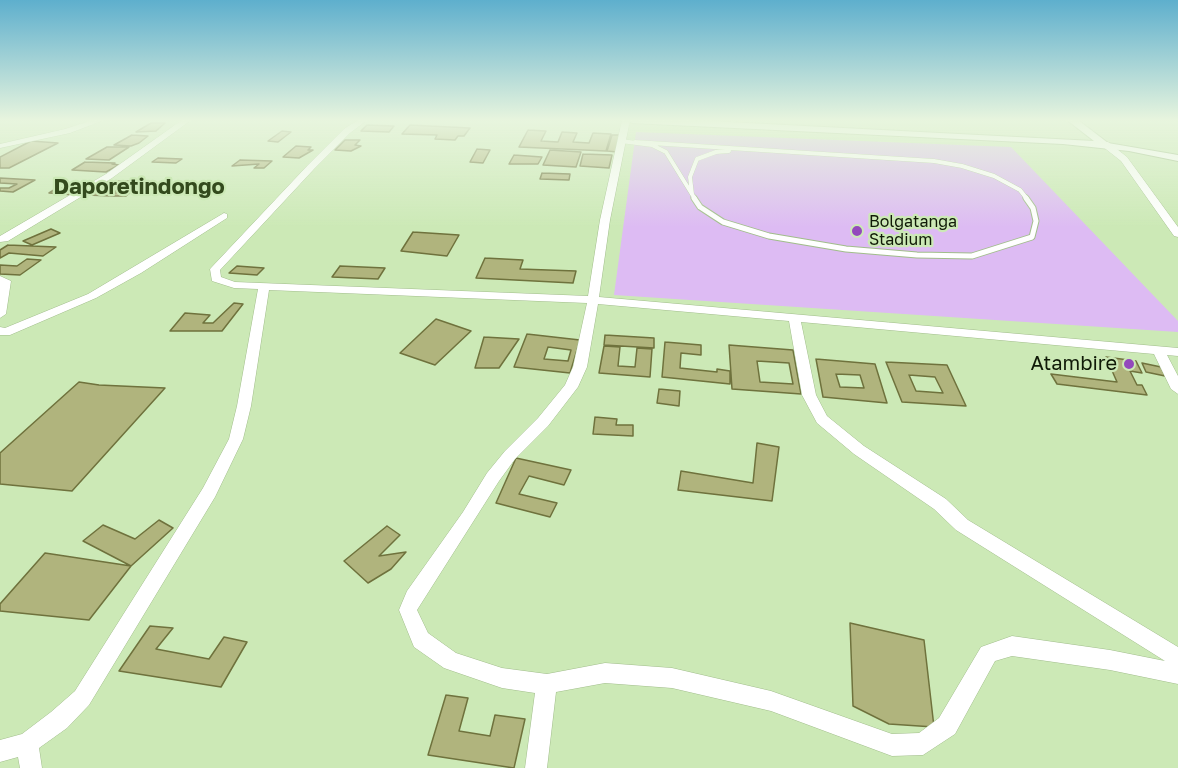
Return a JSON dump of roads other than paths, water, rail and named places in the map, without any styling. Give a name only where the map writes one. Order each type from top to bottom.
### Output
[{"type":"street","points":[[0,239],[4,239],[109,176],[137,156]]},
{"type":"street","points":[[323,156],[215,269],[216,279],[234,285],[594,300],[1178,352]]},
{"type":"street","points":[[618,156],[605,220],[594,300],[580,367],[571,387],[493,477],[469,517],[414,597],[408,610],[421,640],[451,661],[502,678],[547,684],[605,673],[672,678],[771,701],[892,745],[923,744],[947,726],[988,654],[1011,646],[1110,660],[1178,674]]},
{"type":"street","points":[[1120,156],[1178,234]]},
{"type":"street","points":[[0,331],[6,332],[92,296],[137,271],[224,216]]},
{"type":"street","points":[[0,279],[5,281],[0,314]]},
{"type":"street","points":[[0,751],[27,743],[59,720],[82,698],[209,492],[236,439],[244,406],[264,286]]},
{"type":"street","points":[[794,318],[809,395],[822,419],[899,479],[940,504],[962,525],[1178,658]]},
{"type":"street","points":[[1159,351],[1178,389]]},
{"type":"street","points":[[536,768],[547,684]]},
{"type":"street","points":[[27,743],[31,768]]},
{"type":"lane","points":[[668,156],[700,207],[723,222],[769,236],[846,249],[917,255],[972,256],[1032,237],[1036,221],[1034,208],[1020,190],[994,176],[962,166],[934,161],[851,156]]},
{"type":"lane","points":[[692,194],[690,177],[697,159],[706,156]]},
{"type":"place","name":"Bolgatanga Stadium","points":[[857,231]]},
{"type":"place","name":"Atambire","points":[[1129,364]]},
{"type":"district","name":"Daporetindongo","points":[[139,187]]}]
